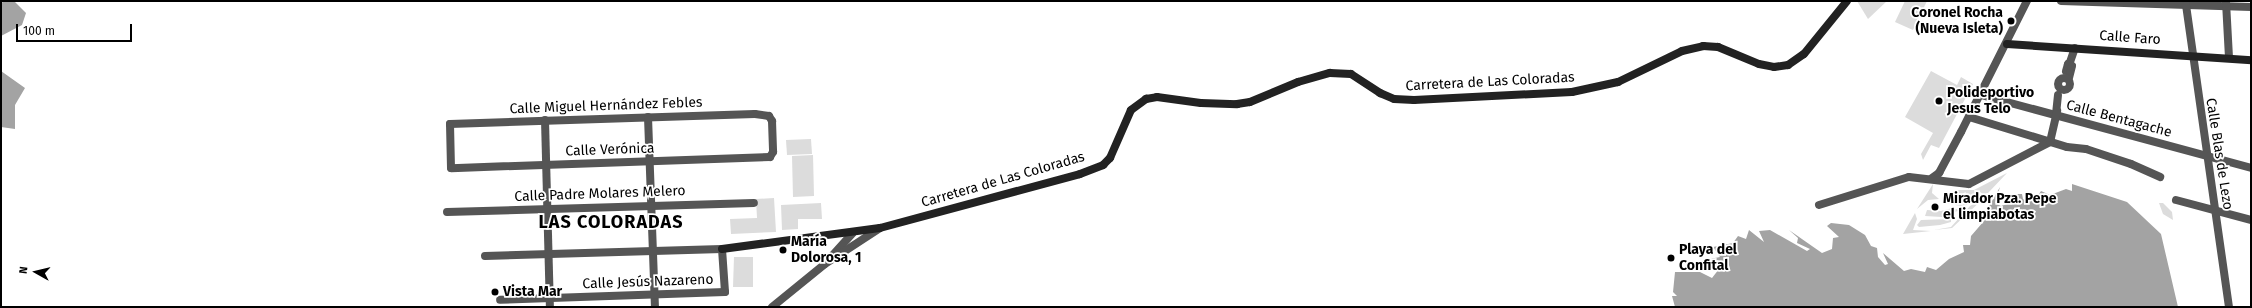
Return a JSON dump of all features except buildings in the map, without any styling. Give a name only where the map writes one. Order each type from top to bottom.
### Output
[{"type":"street","name":"Carretera de Las Coloradas","points":[[722,249],[853,233],[880,228],[1080,174],[1103,165],[1115,149],[1131,110],[1146,99],[1157,96],[1201,104],[1237,104],[1250,102],[1298,82],[1330,73],[1351,74],[1380,93],[1394,99],[1486,97],[1572,92],[1618,82],[1682,51],[1703,46],[1718,47],[1759,64],[1774,67],[1788,65],[1804,54],[1847,1]]},
{"type":"street","points":[[1932,178],[1939,173],[1981,95],[2027,1]]},
{"type":"street","points":[[2061,1],[2186,5],[2226,3],[2251,7]]},
{"type":"street","points":[[2226,3],[2229,58]]},
{"type":"street","name":"Calle Blas de Lezo","points":[[2186,5],[2206,155],[2229,307]]},
{"type":"street","name":"Calle Faro","points":[[2007,44],[2251,60]]},
{"type":"street","points":[[1819,205],[1909,177],[1932,178],[1969,184],[2050,142],[2059,102],[2070,86],[2068,72],[2075,48]]},
{"type":"street","name":"Calle Bentagache","points":[[1981,95],[2059,102],[2206,155],[2251,168]]},
{"type":"street","name":"Calle Miguel Hernández Febles","points":[[451,168],[450,124],[544,120],[762,114],[769,116],[772,121],[773,152],[770,157]]},
{"type":"street","points":[[648,117],[655,307]]},
{"type":"street","points":[[1969,117],[2050,142],[2086,149],[2131,164],[2160,177]]},
{"type":"street","points":[[544,120],[550,307]]},
{"type":"street","name":"Calle Verónica","points":[[451,168],[546,166],[770,157]]},
{"type":"street","points":[[2176,200],[2251,220]]},
{"type":"street","name":"Calle Padre Molares Melero","points":[[447,212],[754,203]]},
{"type":"street","points":[[772,307],[825,264],[880,228]]},
{"type":"street","points":[[825,264],[853,233]]},
{"type":"street","points":[[837,235],[843,239],[843,244]]},
{"type":"street","points":[[485,256],[722,249]]},
{"type":"street","name":"Calle Jesús Nazareno","points":[[500,300],[724,292],[722,249]]},
{"type":"shaded area","points":[[3,1],[14,1],[26,13],[22,25],[1,36],[1,5]]},
{"type":"shaded area","points":[[1857,1],[1887,1],[1868,19]]},
{"type":"shaded area","points":[[1905,1],[1927,1],[1913,30],[1895,22]]},
{"type":"shaded area","points":[[1,71],[25,88],[15,105],[15,129],[1,127]]},
{"type":"shaded area","name":"Polideportivo Jesus Telo","points":[[1931,71],[1957,85],[1961,77],[1973,84],[1939,148],[1931,145],[1923,160],[1921,154],[1933,133],[1905,117]]},
{"type":"shaded area","points":[[811,139],[812,154],[787,155],[786,140]]},
{"type":"shaded area","points":[[813,155],[814,196],[793,197],[792,156]]},
{"type":"shaded area","points":[[2007,173],[1988,193],[1983,194],[1980,192],[1969,198],[1967,205],[1961,206],[1944,203],[1944,199],[1956,197],[1957,190],[1974,190]]},
{"type":"shaded area","points":[[1933,184],[1932,193],[1939,199],[1928,200],[1917,209]]},
{"type":"shaded area","points":[[2072,184],[2127,202],[2161,234],[2178,307],[1675,307],[1672,296],[1677,296],[1673,292],[1675,272],[1700,272],[1712,278],[1719,269],[1710,259],[1720,257],[1713,247],[1733,243],[1738,236],[1746,239],[1749,230],[1764,242],[1759,231],[1770,230],[1807,251],[1810,249],[1797,243],[1798,238],[1789,230],[1822,253],[1832,249],[1833,238],[1839,237],[1827,226],[1831,223],[1849,225],[1865,235],[1871,246],[1877,248],[1878,257],[1885,265],[1888,264],[1883,253],[1904,271],[1911,269],[1925,272],[1927,267],[1936,270],[1949,259],[1964,252],[1963,245],[1970,245],[1971,236],[1984,221],[1984,215],[2000,187],[1995,203],[2001,206],[2007,204],[2012,194],[2022,194],[2023,199],[2026,201],[2028,197],[2029,200],[2034,199],[2032,193],[2037,197],[2041,191],[2050,195],[2066,189],[2072,191]]},
{"type":"shaded area","points":[[774,198],[776,232],[731,234],[730,219],[757,218],[756,199]]},
{"type":"shaded area","points":[[1984,198],[1952,228],[1934,230],[1951,227],[1970,206]]},
{"type":"shaded area","points":[[821,203],[822,219],[798,219],[798,229],[782,230],[781,205]]},
{"type":"shaded area","points":[[2159,203],[2163,203],[2172,212],[2173,220],[2163,214]]},
{"type":"shaded area","points":[[1952,208],[1960,210],[1942,217],[1925,216],[1927,210],[1941,211]]},
{"type":"shaded area","points":[[1915,213],[1917,219],[1913,230],[1931,231],[1903,234]]},
{"type":"shaded area","points":[[1951,219],[1951,222],[1940,225],[1919,227],[1917,225],[1921,220]]},
{"type":"shaded area","points":[[734,257],[753,257],[753,287],[733,287]]},
{"type":"place","name":"Coronel Rocha (Nueva Isleta)","points":[[2011,21]]},
{"type":"place","name":"Polideportivo Jesus Telo","points":[[1939,101]]},
{"type":"place","name":"Mirador Pza. Pepe el limpiabotas","points":[[1935,207]]},
{"type":"place","name":"María Dolorosa, 1","points":[[783,250]]},
{"type":"place","name":"Playa del Confital","points":[[1671,258]]},
{"type":"place","name":"Vista Mar","points":[[495,292]]},
{"type":"district","name":"LAS COLORADAS","points":[[611,222]]}]
